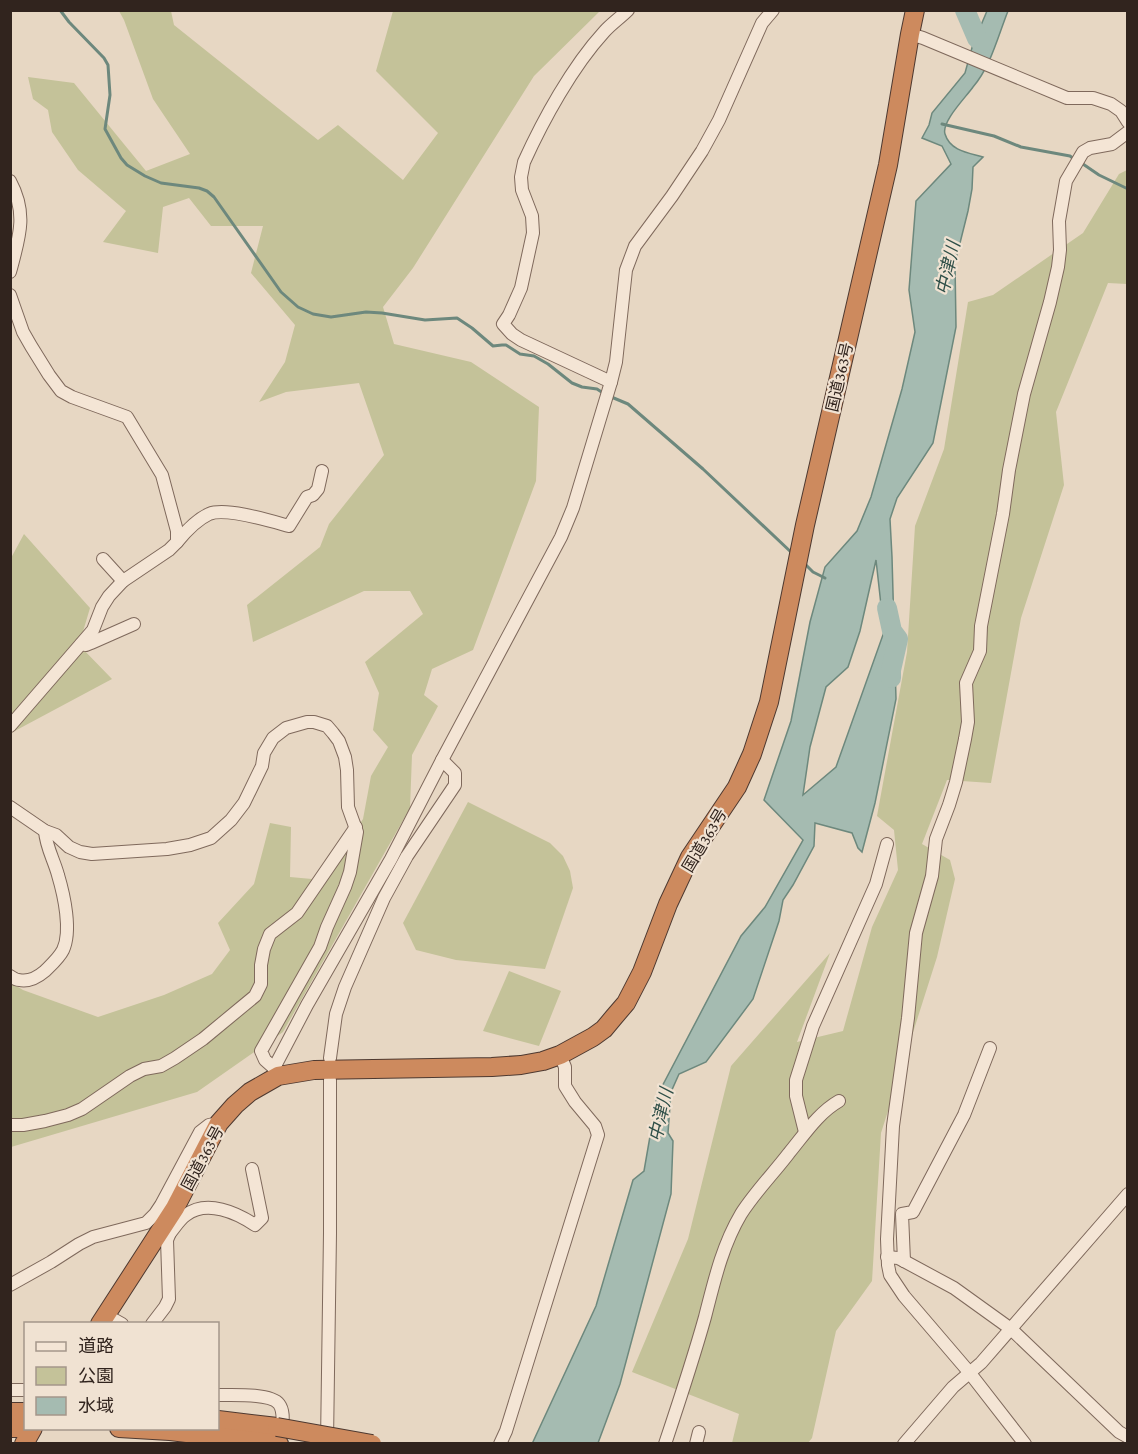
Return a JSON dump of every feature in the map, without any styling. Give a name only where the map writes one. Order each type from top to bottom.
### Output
[{"type":"highway","name":"国道363号","points":[[109,1320],[166,1230],[219,1124],[235,1105],[276,1072],[492,1067],[543,1061],[560,1055],[593,1037],[604,1029],[626,1003],[642,972],[668,904],[690,857],[737,787],[752,754],[770,702],[805,525],[916,36],[915,10]]},
{"type":"highway","points":[[219,1420],[278,1439]]},
{"type":"highway","points":[[150,1430],[372,1443]]},
{"type":"street","points":[[611,382],[521,340],[503,324],[521,288],[533,233],[532,216],[522,190],[521,177],[524,162],[564,87],[588,51],[628,10]]},
{"type":"street","points":[[10,807],[80,852],[92,854],[167,849],[202,842],[225,827],[238,812],[257,777],[264,753],[273,738],[286,728],[298,724],[314,722],[327,726],[339,741],[345,757],[348,807],[356,827],[357,837],[345,887],[320,947],[261,1051],[276,1072],[307,1005],[391,859],[561,537],[573,508],[611,382],[616,362],[626,270],[635,246],[702,151],[719,120],[762,23],[773,10]]},
{"type":"street","points":[[916,36],[1066,98],[1093,98],[1111,104],[1121,111],[1128,122]]},
{"type":"street","points":[[1025,1443],[969,1372],[904,1296],[890,1275],[887,1257],[894,1126],[916,933],[932,876],[936,839],[953,794],[965,739],[968,722],[966,683],[980,651],[981,626],[1024,394],[1058,267],[1059,222],[1066,181],[1083,152],[1090,148],[1112,144],[1128,132]]},
{"type":"street","points":[[10,181],[19,200],[21,214],[19,237],[10,272]]},
{"type":"street","points":[[10,295],[23,332],[61,391],[127,417],[162,475],[177,531],[177,542]]},
{"type":"street","points":[[10,726],[93,630],[102,607],[123,581],[169,550],[188,529],[212,512],[225,511],[290,526],[307,497],[313,495],[318,489],[322,471]]},
{"type":"street","points":[[103,559],[123,581]]},
{"type":"street","points":[[81,644],[86,645],[134,624]]},
{"type":"street","points":[[330,1058],[336,1014],[345,987],[384,898],[406,856],[455,785],[455,773],[442,760]]},
{"type":"street","points":[[10,1125],[45,1121],[82,1109],[130,1076],[175,1058],[203,1039],[255,996],[261,984],[261,965],[270,934],[297,913],[356,827]]},
{"type":"street","points":[[10,976],[19,980],[34,978],[53,964],[63,950],[66,936],[66,914],[45,831]]},
{"type":"street","points":[[806,1132],[796,1096],[796,1080],[813,1026],[876,884],[887,844]]},
{"type":"street","points":[[904,1261],[902,1214],[913,1212],[964,1115],[990,1048]]},
{"type":"street","points":[[500,1443],[598,1135],[595,1126],[575,1102],[566,1086],[565,1067],[560,1055]]},
{"type":"street","points":[[327,1443],[330,1080]]},
{"type":"street","points":[[665,1443],[726,1245],[741,1215],[811,1125],[839,1101]]},
{"type":"street","points":[[10,1285],[93,1237],[146,1223],[161,1205],[200,1132],[209,1125],[219,1124]]},
{"type":"street","points":[[153,1322],[169,1299],[166,1230],[187,1214],[202,1208],[223,1209],[240,1215],[255,1225],[262,1218],[252,1169]]},
{"type":"street","points":[[904,1443],[953,1387],[981,1363],[1128,1194]]},
{"type":"street","points":[[887,1257],[898,1258],[954,1287],[1011,1329],[1119,1432],[1128,1437]]},
{"type":"street","points":[[219,1395],[270,1397],[279,1404],[283,1416],[278,1439]]},
{"type":"green space","points":[[119,11],[171,11],[174,25],[318,140],[338,125],[403,180],[438,133],[376,71],[393,11],[600,11],[534,76],[413,268],[383,307],[394,344],[471,362],[539,407],[536,481],[473,650],[432,669],[424,695],[438,706],[412,755],[410,808],[283,1032],[197,1092],[11,1147],[10,982],[23,990],[98,1017],[164,995],[212,974],[230,950],[218,923],[254,884],[270,823],[291,827],[290,877],[323,880],[363,819],[371,776],[388,747],[373,730],[379,693],[365,662],[423,614],[410,591],[364,591],[253,642],[247,605],[320,547],[329,524],[384,455],[359,383],[286,392],[259,402],[285,362],[295,325],[251,273],[263,226],[211,226],[189,198],[163,207],[158,253],[103,242],[126,211],[78,170],[52,132],[48,110],[33,99],[28,77],[74,83],[146,171],[190,154],[153,99]]},
{"type":"green space","points":[[1127,170],[1127,284],[1108,283],[1056,412],[1064,485],[1021,618],[991,783],[947,780],[922,844],[950,860],[955,879],[937,957],[881,1133],[872,1281],[836,1331],[812,1438],[808,1443],[732,1443],[739,1414],[632,1372],[688,1239],[731,1066],[830,953],[797,1042],[843,1031],[872,927],[898,870],[894,830],[877,816],[907,652],[915,526],[944,449],[968,302],[993,295],[1083,233],[1119,174]]},
{"type":"green space","points":[[24,534],[90,608],[79,645],[112,679],[11,733],[11,558]]},
{"type":"green space","points":[[468,802],[550,843],[563,856],[570,871],[573,888],[545,969],[456,960],[416,950],[403,923]]},
{"type":"green space","points":[[509,971],[561,991],[539,1046],[483,1031]]},
{"type":"water","points":[[987,11],[1008,11],[985,70],[950,116],[945,129],[947,140],[956,148],[983,157],[973,167],[968,211],[955,263],[956,327],[933,443],[897,498],[890,519],[896,699],[875,803],[862,852],[852,833],[815,823],[814,846],[783,900],[779,921],[753,999],[706,1062],[679,1074],[671,1092],[668,1133],[673,1141],[671,1194],[620,1384],[598,1443],[532,1444],[596,1306],[633,1180],[644,1171],[657,1096],[741,936],[765,907],[803,840],[764,800],[791,721],[810,622],[825,567],[857,531],[871,497],[902,389],[915,332],[909,290],[916,201],[951,164],[942,146],[922,138],[932,113],[965,73],[973,44]],"holes":[[[876,560],[884,632],[836,767],[803,795],[810,747],[826,687],[848,667],[860,631]]]},
{"type":"waterway","points":[[60,10],[108,65],[110,95],[105,129],[121,158],[127,165],[161,183],[207,191],[214,197],[281,292],[298,307],[313,314],[331,317],[366,312],[425,320],[457,318],[493,346],[506,345],[520,354],[534,356],[572,383],[597,389],[603,393]]},
{"type":"waterway","points":[[965,10],[977,38],[982,43]]},
{"type":"waterway","points":[[942,124],[994,136],[1021,147],[1070,156],[1074,159]]},
{"type":"waterway","points":[[1080,162],[1099,175],[1128,189]]},
{"type":"waterway","points":[[609,396],[628,404],[703,469],[792,553]]},
{"type":"waterway","points":[[804,563],[813,572],[825,578]]},
{"type":"waterway","name":"中津川","points":[[887,608],[892,631],[898,639],[891,678]]}]
